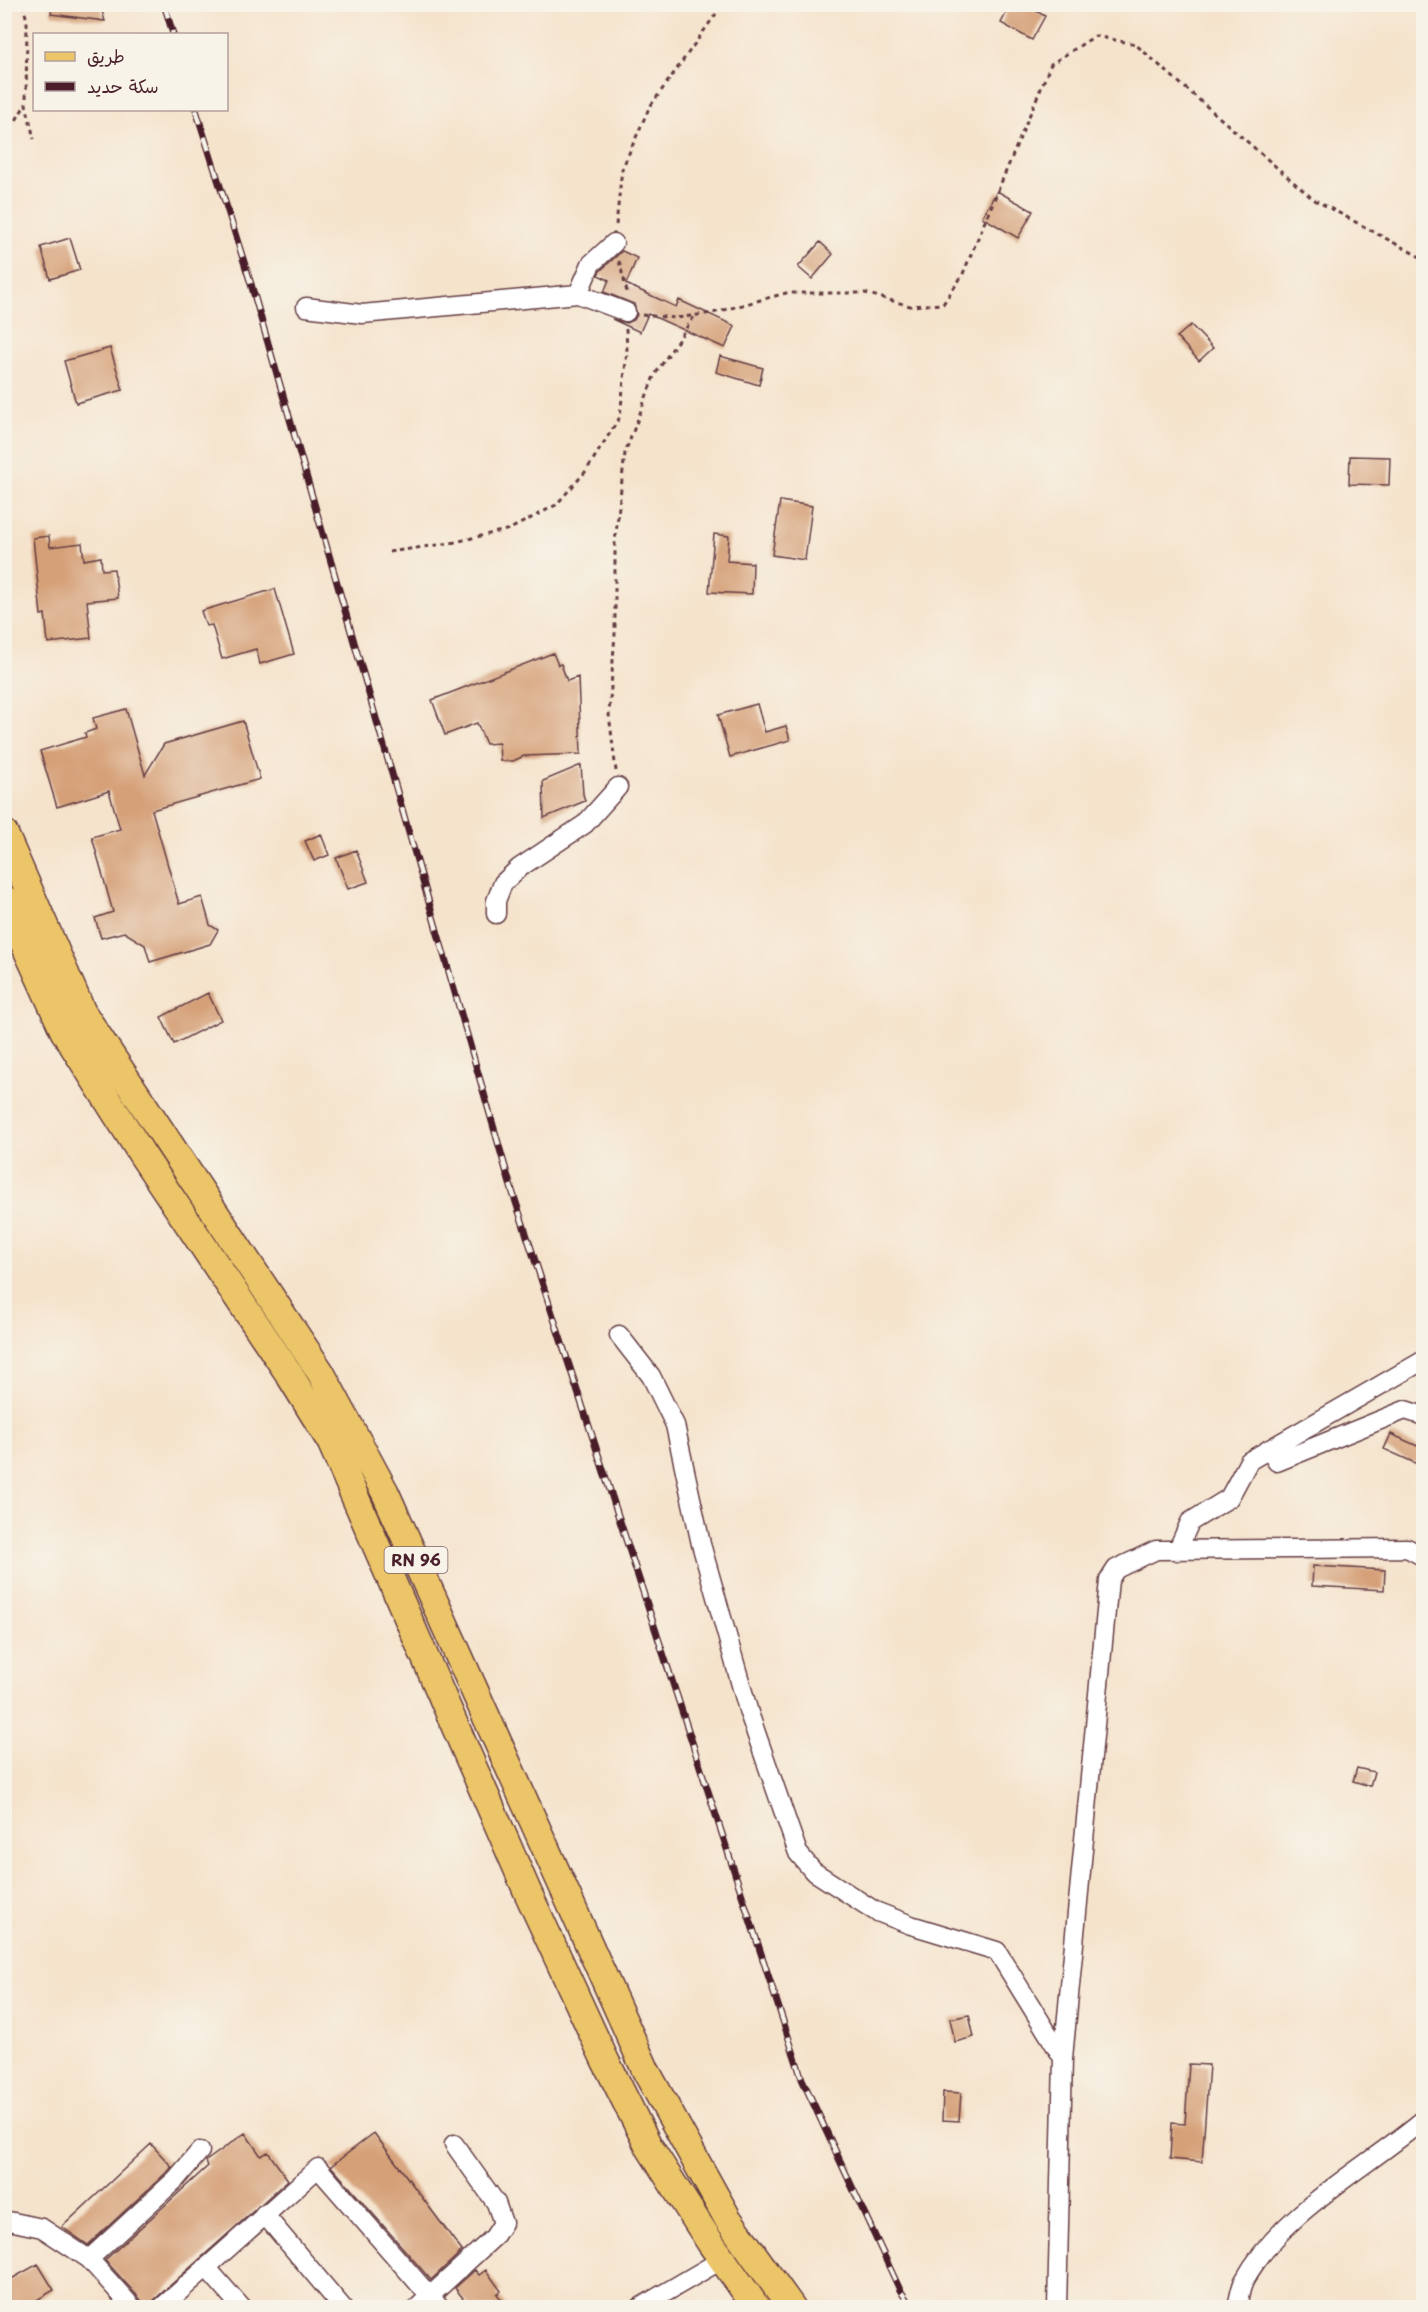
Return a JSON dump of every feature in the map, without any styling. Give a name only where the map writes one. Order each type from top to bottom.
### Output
[{"type":"main road","name":"RN 96","points":[[4,833],[82,1012],[321,1373],[380,1482],[646,2071],[728,2219],[792,2307]]},
{"type":"main road","name":"RN 96","points":[[4,899],[64,1031],[150,1166],[289,1374],[331,1442],[523,1882],[605,2060],[648,2145],[757,2307]]},
{"type":"street","points":[[578,294],[591,264],[614,243]]},
{"type":"street","points":[[306,307],[362,314],[578,294],[632,313]]},
{"type":"street","points":[[496,914],[496,901],[503,883],[519,868],[585,824],[618,787]]},
{"type":"street","points":[[619,1335],[651,1376],[675,1425],[701,1544],[749,1713],[798,1852],[813,1871],[875,1911],[911,1925],[998,1952],[1063,2058]]},
{"type":"street","points":[[1177,1551],[1190,1522],[1229,1498],[1249,1461],[1424,1360]]},
{"type":"street","points":[[1269,1449],[1277,1462],[1405,1410],[1424,1416]]},
{"type":"street","points":[[1057,2307],[1063,2058],[1109,1580],[1116,1569],[1156,1550],[1407,1548],[1424,1557]]},
{"type":"street","points":[[1237,2307],[1244,2283],[1256,2264],[1302,2211],[1424,2120]]},
{"type":"street","points":[[161,2307],[318,2168],[429,2303],[494,2237],[503,2223],[496,2203],[454,2144]]},
{"type":"street","points":[[89,2259],[176,2179],[200,2151]]},
{"type":"street","points":[[264,2214],[343,2307]]},
{"type":"street","points":[[4,2220],[42,2228],[89,2259],[134,2307]]},
{"type":"street","points":[[639,2307],[723,2259]]},
{"type":"street","points":[[206,2267],[242,2307]]},
{"type":"path","points":[[23,4],[27,21],[26,104],[34,139]]},
{"type":"path","points":[[632,313],[676,318],[712,313],[786,293],[866,293],[910,306],[943,304],[962,276],[1051,63],[1095,36],[1135,44],[1313,199],[1424,259]]},
{"type":"path","points":[[4,133],[15,122],[26,104]]},
{"type":"path","points":[[618,787],[609,714],[615,634],[615,542],[625,453],[654,376],[695,315]]},
{"type":"building","points":[[52,4],[100,4],[105,21],[51,14]]},
{"type":"building","points":[[1011,4],[1024,4],[1045,16],[1032,40],[1001,23]]},
{"type":"building","points":[[997,191],[1033,211],[1018,238],[982,217]]},
{"type":"building","points":[[70,238],[80,270],[50,279],[41,247]]},
{"type":"building","points":[[820,242],[833,254],[812,279],[798,267]]},
{"type":"building","points":[[622,251],[637,258],[626,284],[676,307],[679,300],[735,326],[725,348],[648,314],[640,332],[612,319],[627,323],[634,320],[637,315],[634,304],[604,292],[609,280],[598,275]]},
{"type":"building","points":[[1191,325],[1213,348],[1199,361],[1177,337]]},
{"type":"building","points":[[110,348],[123,390],[76,403],[64,361]]},
{"type":"building","points":[[720,356],[763,368],[759,385],[716,372]]},
{"type":"building","points":[[1350,456],[1390,457],[1389,485],[1349,484]]},
{"type":"building","points":[[780,501],[812,506],[805,560],[772,555]]},
{"type":"building","points":[[714,534],[729,536],[727,561],[753,563],[752,594],[709,592]]},
{"type":"building","points":[[49,536],[50,547],[82,543],[84,560],[101,557],[102,570],[114,569],[118,598],[87,601],[91,638],[48,643],[45,614],[41,615],[33,538]]},
{"type":"building","points":[[275,589],[294,654],[260,664],[256,649],[222,659],[212,625],[206,626],[201,611]]},
{"type":"building","points":[[553,653],[558,665],[561,664],[567,681],[578,677],[581,754],[524,756],[513,761],[500,761],[499,743],[486,744],[477,723],[445,735],[432,700]]},
{"type":"building","points":[[757,704],[765,732],[786,726],[790,740],[730,757],[718,715]]},
{"type":"building","points":[[126,709],[145,775],[164,744],[243,721],[260,779],[152,810],[179,904],[202,897],[210,925],[218,930],[210,944],[150,962],[145,945],[124,932],[101,938],[95,918],[113,912],[92,837],[120,829],[109,791],[57,807],[40,751],[86,737],[85,733],[96,729],[93,718]]},
{"type":"building","points":[[581,765],[585,801],[544,818],[543,781]]},
{"type":"building","points":[[321,834],[329,855],[314,861],[305,841]]},
{"type":"building","points":[[356,850],[368,882],[348,889],[336,858]]},
{"type":"building","points":[[208,993],[221,1020],[174,1044],[161,1017]]},
{"type":"building","points":[[1391,1434],[1424,1449],[1424,1467],[1384,1449]]},
{"type":"building","points":[[1313,1566],[1385,1570],[1384,1590],[1312,1586]]},
{"type":"building","points":[[1357,1768],[1374,1772],[1370,1786],[1353,1781]]},
{"type":"building","points":[[969,2015],[974,2037],[955,2042],[950,2019]]},
{"type":"building","points":[[1189,2064],[1209,2065],[1202,2162],[1170,2159],[1172,2123],[1185,2124]]},
{"type":"building","points":[[943,2092],[961,2093],[959,2121],[942,2120]]},
{"type":"building","points":[[245,2133],[261,2156],[268,2152],[288,2180],[154,2300],[150,2307],[144,2307],[141,2300],[105,2260],[208,2166],[206,2161]]},
{"type":"building","points":[[374,2133],[462,2251],[431,2280],[331,2166]]},
{"type":"building","points":[[151,2144],[172,2167],[168,2171],[88,2245],[62,2227]]},
{"type":"building","points":[[38,2264],[54,2290],[25,2307],[8,2307],[4,2302],[4,2283]]},
{"type":"building","points":[[475,2270],[479,2275],[486,2270],[501,2291],[497,2294],[507,2307],[470,2307],[455,2288]]},
{"type":"railway","points":[[164,4],[173,33]]},
{"type":"railway","points":[[196,111],[251,284],[510,1184],[802,2079],[900,2290],[912,2308]]}]
